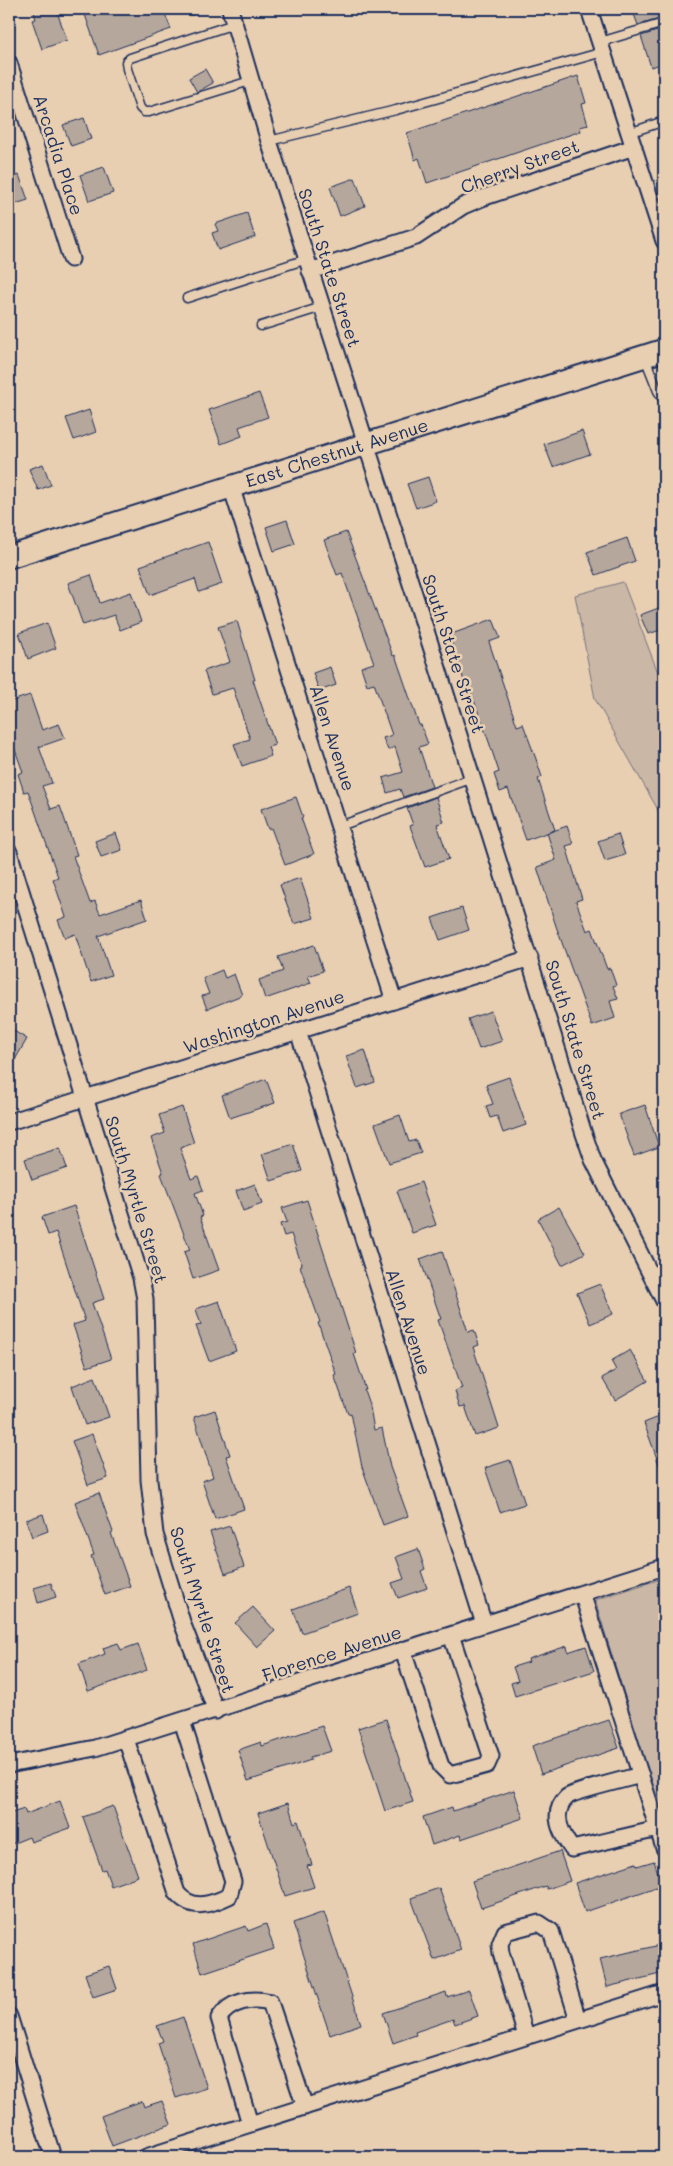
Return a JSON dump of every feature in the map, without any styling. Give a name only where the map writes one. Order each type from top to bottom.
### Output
[{"type":"street","name":"South State Street","points":[[230,9],[269,141],[593,1160],[664,1301]]},
{"type":"street","points":[[589,9],[664,241]]},
{"type":"street","name":"Arcadia Place","points":[[9,63],[71,259]]},
{"type":"street","name":"Cherry Street","points":[[309,265],[416,237],[463,206],[631,140]]},
{"type":"street","name":"East Chestnut Avenue","points":[[9,556],[654,353]]},
{"type":"street","name":"Allen Avenue","points":[[231,486],[394,1001]]},
{"type":"street","name":"South Myrtle Street","points":[[9,852],[141,1278],[145,1299],[149,1480],[155,1534],[183,1625],[216,1711]]},
{"type":"street","name":"Washington Avenue","points":[[9,1122],[530,958]]},
{"type":"street","name":"Allen Avenue","points":[[298,1031],[484,1624]]},
{"type":"street","name":"Florence Avenue","points":[[9,1766],[72,1754],[126,1739],[664,1567]]},
{"type":"street","points":[[582,1593],[664,1848]]},
{"type":"street","points":[[403,1651],[441,1766],[450,1775],[487,1765],[491,1756],[451,1635]]},
{"type":"street","points":[[126,1739],[178,1893],[184,1901],[195,1905],[213,1904],[228,1896],[234,1881],[182,1721]]},
{"type":"street","points":[[641,1775],[568,1796],[560,1807],[558,1818],[560,1827],[563,1836],[572,1849],[658,1828]]},
{"type":"street","points":[[526,2036],[501,1953],[500,1944],[505,1932],[539,1923],[551,1931],[578,2020]]},
{"type":"street","points":[[146,2157],[664,1993]]},
{"type":"street","points":[[250,2124],[219,2018],[222,2013],[231,2007],[251,1999],[270,2002],[305,2106]]},
{"type":"street","points":[[9,2016],[54,2157]]},
{"type":"lane","points":[[269,141],[396,110],[602,47],[664,23]]},
{"type":"lane","points":[[234,24],[130,58],[126,62],[127,69],[140,108],[144,112],[250,80]]},
{"type":"lane","points":[[631,140],[664,121]]},
{"type":"lane","points":[[186,298],[309,265]]},
{"type":"lane","points":[[261,326],[322,307]]},
{"type":"lane","points":[[654,353],[658,391],[664,401]]},
{"type":"lane","points":[[340,826],[473,778]]},
{"type":"shaded area","points":[[623,582],[664,688],[664,827],[657,808],[595,699],[575,595]]},
{"type":"shaded area","points":[[664,1578],[664,1824],[595,1600]]},
{"type":"building","points":[[33,9],[56,9],[67,40],[42,49],[32,20],[36,19]]},
{"type":"building","points":[[83,9],[163,9],[171,29],[99,55]]},
{"type":"building","points":[[632,9],[660,9],[663,18],[638,25]]},
{"type":"building","points":[[664,29],[664,63],[651,67],[641,36]]},
{"type":"building","points":[[205,69],[213,83],[197,92],[189,78]]},
{"type":"building","points":[[578,76],[586,103],[582,104],[588,125],[580,127],[581,131],[427,183],[419,158],[415,160],[407,133]]},
{"type":"building","points":[[84,118],[91,139],[71,146],[63,125]]},
{"type":"building","points":[[104,167],[113,193],[89,201],[80,175]]},
{"type":"building","points":[[19,175],[28,200],[9,206],[9,178]]},
{"type":"building","points":[[355,178],[365,206],[340,216],[330,187]]},
{"type":"building","points":[[247,213],[255,237],[218,250],[212,233],[218,231],[215,224]]},
{"type":"building","points":[[259,393],[268,417],[239,427],[242,436],[221,444],[209,410]]},
{"type":"building","points":[[89,410],[96,432],[74,440],[66,418]]},
{"type":"building","points":[[582,431],[590,454],[553,467],[544,444]]},
{"type":"building","points":[[43,464],[51,485],[38,490],[29,469]]},
{"type":"building","points":[[428,477],[436,501],[416,508],[407,484]]},
{"type":"building","points":[[287,520],[295,544],[274,551],[266,527]]},
{"type":"building","points":[[346,532],[393,656],[395,655],[419,725],[421,725],[428,744],[419,747],[432,787],[403,797],[400,789],[387,793],[383,778],[403,772],[395,747],[388,750],[383,738],[392,735],[374,683],[367,685],[361,667],[374,663],[342,573],[337,575],[324,540]]},
{"type":"building","points":[[627,538],[635,561],[596,575],[587,552]]},
{"type":"building","points":[[208,542],[222,584],[199,592],[195,579],[150,595],[140,566]]},
{"type":"building","points":[[91,575],[100,603],[131,592],[141,622],[120,630],[114,615],[83,625],[68,583]]},
{"type":"building","points":[[664,606],[664,629],[648,634],[640,615]]},
{"type":"building","points":[[493,619],[500,638],[489,642],[517,726],[523,724],[536,759],[542,777],[538,779],[555,830],[526,840],[508,789],[500,792],[494,774],[499,772],[471,692],[468,693],[449,635]]},
{"type":"building","points":[[237,621],[255,680],[253,680],[275,745],[268,747],[271,756],[242,766],[234,744],[250,739],[233,688],[212,694],[204,671],[230,662],[218,627]]},
{"type":"building","points":[[47,623],[56,648],[28,659],[19,633]]},
{"type":"building","points":[[330,667],[336,685],[319,691],[313,673]]},
{"type":"building","points":[[30,695],[42,730],[59,724],[65,738],[39,747],[52,783],[42,786],[51,809],[60,806],[77,855],[73,856],[90,903],[95,901],[100,914],[141,900],[147,919],[98,936],[111,975],[91,982],[75,934],[65,938],[58,920],[66,917],[53,879],[58,877],[28,791],[24,792],[18,774],[23,772],[9,733],[9,702]]},
{"type":"building","points":[[296,797],[303,817],[301,818],[314,854],[285,865],[271,828],[268,829],[261,809]]},
{"type":"building","points":[[436,797],[444,822],[437,824],[449,859],[425,867],[410,826],[413,825],[407,808]]},
{"type":"building","points":[[567,826],[573,844],[566,846],[582,899],[576,901],[587,931],[592,929],[607,969],[610,968],[616,985],[613,986],[618,999],[610,1001],[615,1018],[592,1026],[537,867],[556,860],[547,833]]},
{"type":"building","points":[[116,833],[122,850],[101,857],[95,841]]},
{"type":"building","points":[[618,834],[625,855],[605,861],[598,841]]},
{"type":"building","points":[[300,878],[314,918],[294,924],[280,885]]},
{"type":"building","points":[[462,908],[469,930],[440,940],[432,918]]},
{"type":"building","points":[[314,945],[323,971],[308,976],[311,983],[265,999],[259,980],[283,971],[278,957]]},
{"type":"building","points":[[222,970],[225,978],[234,974],[242,995],[207,1009],[202,996],[209,994],[203,978]]},
{"type":"building","points":[[491,1011],[502,1041],[479,1049],[468,1019]]},
{"type":"building","points":[[9,1028],[27,1039],[9,1070]]},
{"type":"building","points":[[365,1050],[375,1082],[357,1088],[346,1056]]},
{"type":"building","points":[[509,1077],[526,1125],[503,1133],[497,1116],[490,1118],[486,1106],[493,1104],[486,1085]]},
{"type":"building","points":[[266,1079],[275,1103],[230,1118],[222,1095]]},
{"type":"building","points":[[645,1105],[659,1147],[634,1156],[619,1114]]},
{"type":"building","points":[[182,1107],[194,1143],[180,1148],[191,1179],[198,1176],[203,1190],[195,1193],[203,1216],[200,1217],[219,1270],[193,1279],[184,1252],[190,1250],[161,1174],[163,1173],[151,1138],[165,1133],[159,1115]]},
{"type":"building","points":[[400,1115],[409,1142],[416,1140],[421,1153],[389,1163],[375,1124]]},
{"type":"building","points":[[293,1144],[302,1171],[271,1181],[262,1154]]},
{"type":"building","points":[[60,1148],[67,1168],[32,1180],[25,1159]]},
{"type":"building","points":[[421,1182],[436,1225],[412,1233],[397,1191]]},
{"type":"building","points":[[255,1184],[262,1204],[243,1211],[236,1191]]},
{"type":"building","points":[[307,1200],[356,1353],[354,1354],[366,1390],[364,1390],[370,1407],[374,1430],[382,1428],[390,1467],[408,1516],[383,1525],[362,1467],[351,1413],[348,1414],[334,1375],[336,1374],[318,1323],[320,1322],[300,1266],[302,1265],[291,1234],[284,1236],[280,1224],[287,1222],[282,1208]]},
{"type":"building","points":[[74,1206],[104,1299],[92,1303],[111,1359],[87,1367],[73,1325],[85,1321],[56,1232],[48,1235],[42,1217]]},
{"type":"building","points":[[559,1207],[585,1253],[562,1265],[538,1219]]},
{"type":"building","points":[[442,1251],[468,1332],[474,1330],[479,1345],[473,1347],[499,1428],[475,1436],[465,1406],[460,1407],[455,1391],[462,1388],[438,1320],[441,1319],[420,1259]]},
{"type":"building","points":[[600,1284],[613,1314],[590,1324],[577,1293]]},
{"type":"building","points":[[219,1301],[236,1351],[209,1361],[196,1326],[201,1325],[196,1309]]},
{"type":"building","points":[[630,1350],[648,1381],[615,1400],[602,1378],[616,1370],[611,1361]]},
{"type":"building","points":[[95,1377],[109,1417],[85,1425],[72,1386]]},
{"type":"building","points":[[215,1410],[230,1455],[226,1456],[244,1509],[215,1519],[202,1481],[213,1477],[194,1417]]},
{"type":"building","points":[[664,1415],[664,1475],[663,1475],[644,1423]]},
{"type":"building","points":[[92,1434],[108,1478],[88,1485],[72,1441]]},
{"type":"building","points":[[510,1460],[525,1504],[500,1512],[485,1468]]},
{"type":"building","points":[[99,1493],[130,1586],[105,1595],[91,1556],[94,1555],[75,1502]]},
{"type":"building","points":[[43,1514],[48,1531],[32,1537],[26,1520]]},
{"type":"building","points":[[230,1526],[244,1567],[225,1574],[210,1532]]},
{"type":"building","points":[[418,1549],[425,1569],[421,1571],[427,1588],[398,1598],[392,1583],[404,1579],[396,1557]]},
{"type":"building","points":[[51,1583],[56,1597],[38,1603],[34,1588]]},
{"type":"building","points":[[349,1588],[358,1613],[302,1633],[293,1609]]},
{"type":"building","points":[[253,1607],[275,1631],[257,1647],[235,1623]]},
{"type":"building","points":[[118,1643],[121,1650],[138,1644],[147,1670],[88,1691],[79,1664],[105,1654],[103,1648]]},
{"type":"building","points":[[567,1646],[568,1652],[586,1646],[594,1671],[515,1696],[511,1683],[518,1681],[513,1667],[529,1662],[528,1659]]},
{"type":"building","points":[[386,1719],[413,1802],[385,1811],[358,1728]]},
{"type":"building","points":[[609,1720],[619,1748],[541,1774],[532,1746]]},
{"type":"building","points":[[322,1726],[331,1751],[310,1757],[311,1760],[248,1781],[238,1750],[261,1742],[262,1746]]},
{"type":"building","points":[[514,1790],[523,1818],[461,1839],[460,1835],[432,1845],[423,1817],[452,1807],[453,1811]]},
{"type":"building","points":[[60,1801],[70,1828],[31,1842],[29,1837],[9,1845],[9,1814],[24,1809],[26,1814]]},
{"type":"building","points":[[288,1803],[294,1823],[298,1821],[312,1865],[307,1866],[314,1887],[285,1896],[258,1813]]},
{"type":"building","points":[[113,1806],[138,1876],[111,1886],[105,1869],[102,1870],[83,1817]]},
{"type":"building","points":[[560,1851],[570,1881],[547,1889],[546,1886],[481,1908],[472,1881]]},
{"type":"building","points":[[654,1861],[662,1885],[585,1912],[575,1883],[636,1863],[637,1866]]},
{"type":"building","points":[[439,1888],[461,1950],[434,1960],[411,1898]]},
{"type":"building","points":[[324,1912],[361,2024],[330,2035],[293,1923]]},
{"type":"building","points":[[266,1924],[274,1949],[202,1973],[193,1944],[246,1926],[248,1931]]},
{"type":"building","points":[[664,1944],[664,1973],[607,1987],[600,1959]]},
{"type":"building","points":[[109,1966],[117,1989],[93,1997],[85,1974]]},
{"type":"building","points":[[469,1990],[478,2016],[455,2024],[453,2019],[415,2032],[416,2035],[393,2043],[383,2013],[446,1992],[447,1997]]},
{"type":"building","points":[[183,2017],[207,2088],[176,2098],[158,2043],[163,2041],[157,2026]]},
{"type":"building","points":[[142,2101],[144,2107],[162,2101],[171,2124],[112,2146],[101,2116]]}]
